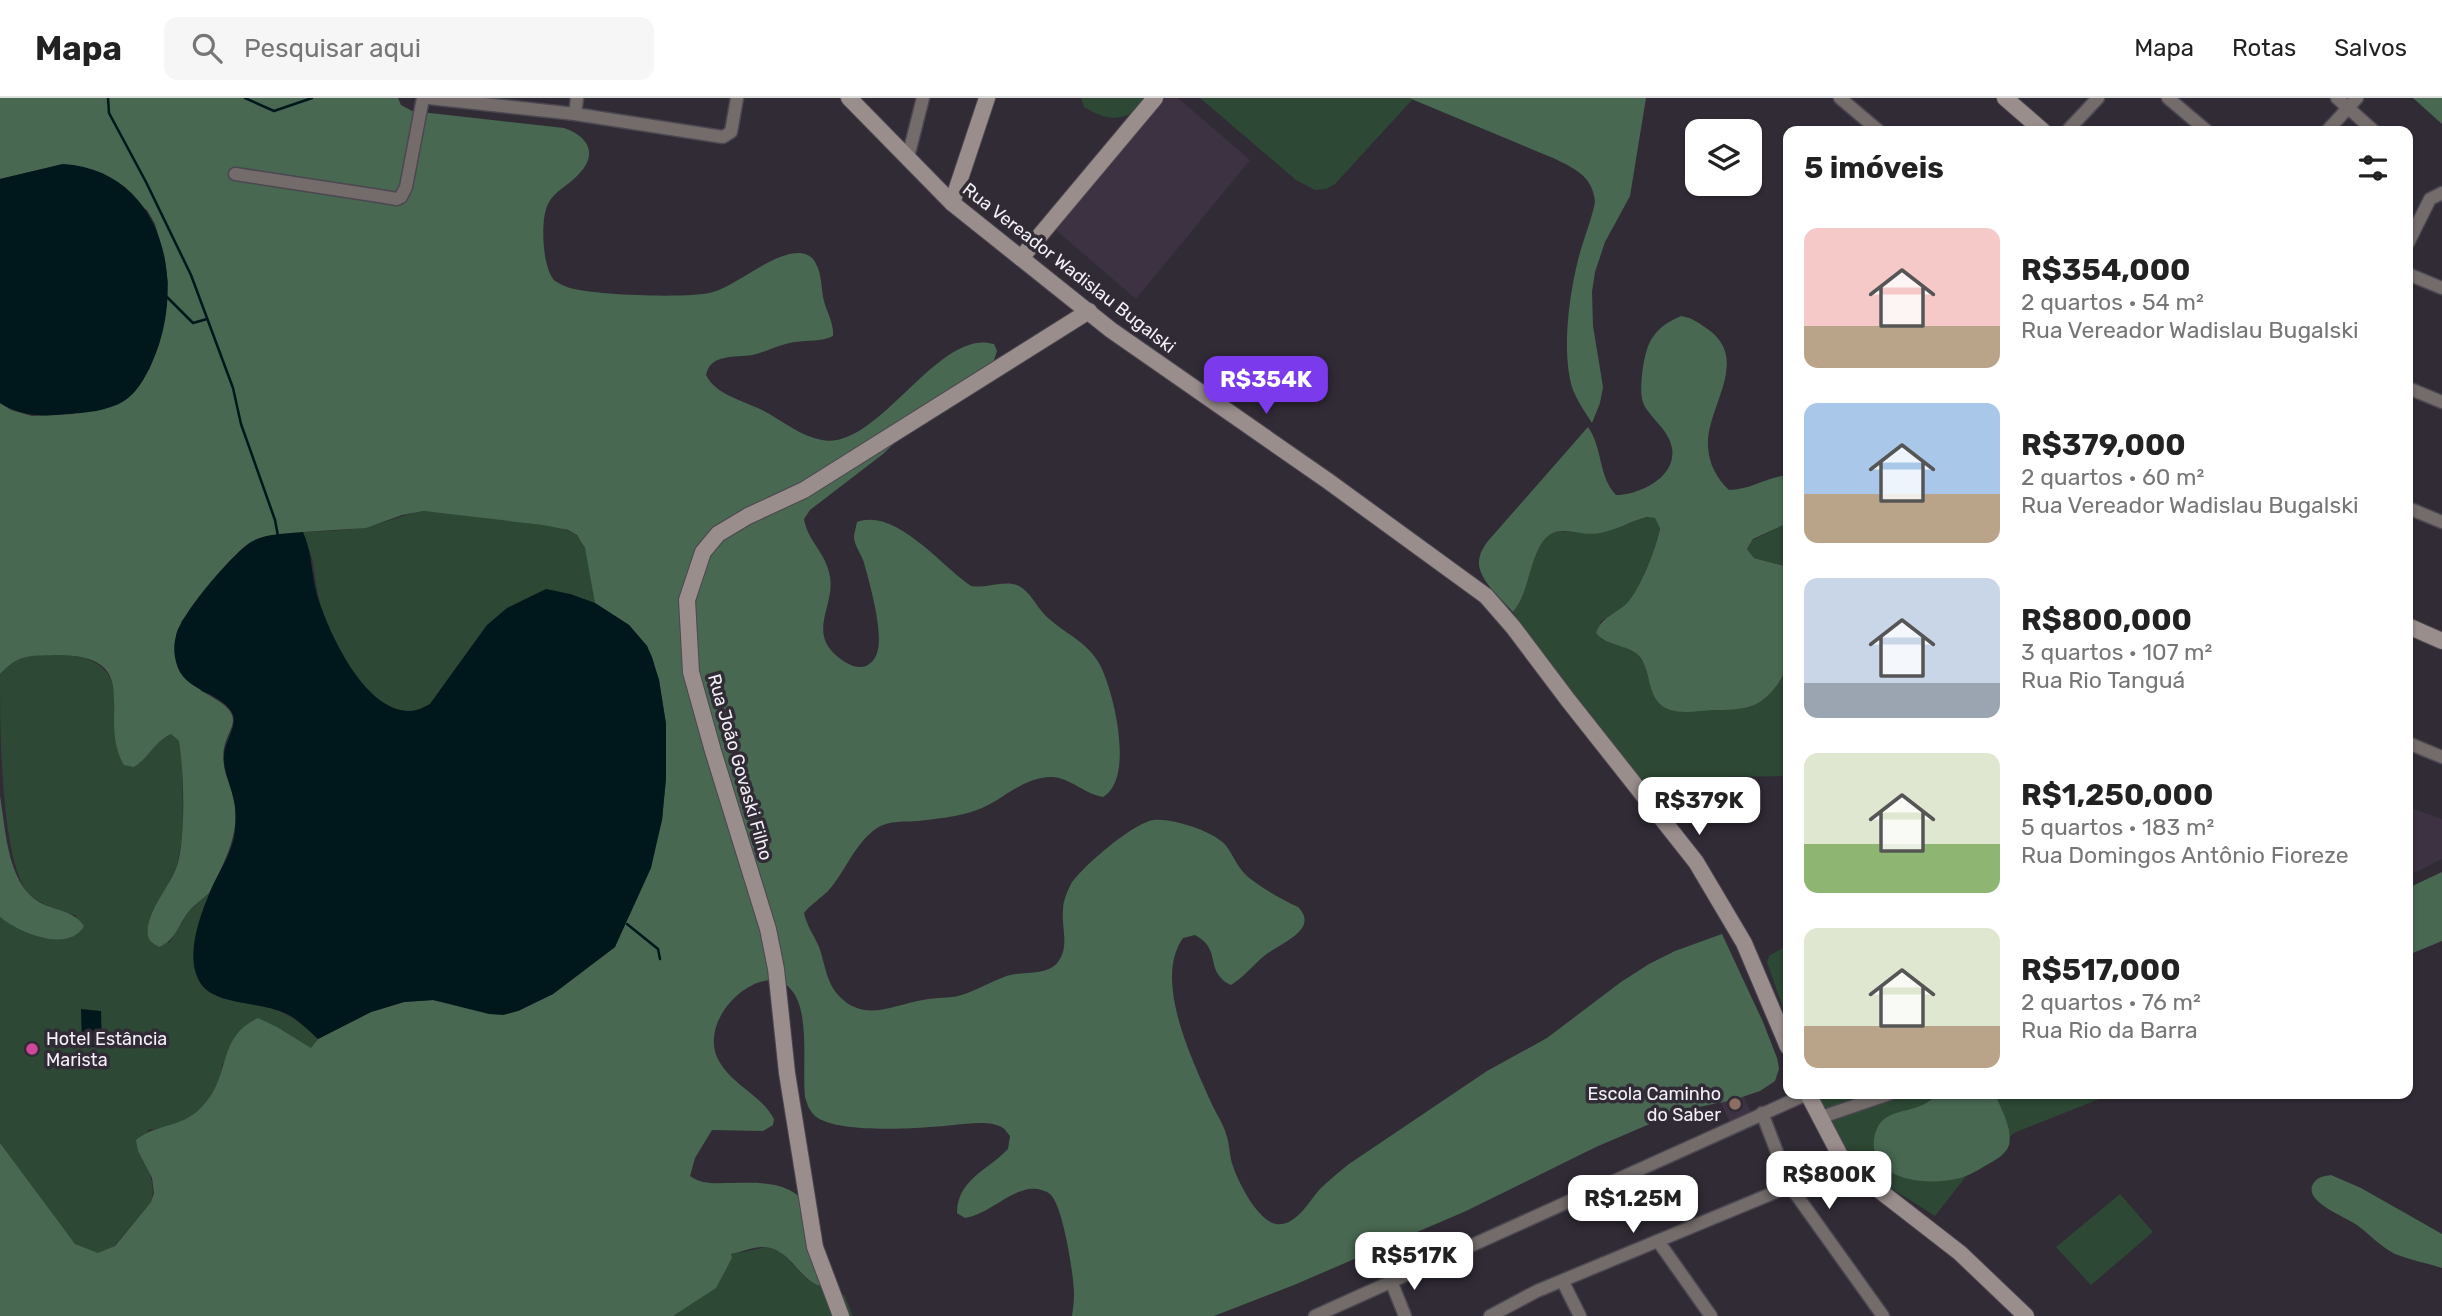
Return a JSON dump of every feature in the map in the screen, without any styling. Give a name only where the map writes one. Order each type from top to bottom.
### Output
[{"type":"main road","name":"Rua Vereador Wadislau Bugalski","points":[[849,98],[952,203],[1111,330],[1486,596],[1696,862],[1744,943],[1783,1035]]},
{"type":"main road","points":[[952,203],[987,98]]},
{"type":"main road","points":[[1021,258],[1155,98]]},
{"type":"main road","points":[[2006,98],[2037,126]]},
{"type":"main road","name":"Rua João Govaski Filho","points":[[841,1316],[815,1247],[787,1073],[768,929],[691,672],[687,600],[703,552],[718,534],[748,516],[804,490],[1089,311]]},
{"type":"main road","points":[[2413,628],[2442,640]]},
{"type":"main road","points":[[1810,1099],[1844,1163],[1959,1253],[2026,1316]]},
{"type":"street","points":[[235,174],[401,197],[406,187],[424,98]]},
{"type":"street","points":[[429,98],[575,114],[723,137],[731,132],[737,98]]},
{"type":"street","points":[[575,114],[577,98]]},
{"type":"street","points":[[908,157],[923,98]]},
{"type":"street","points":[[1840,98],[1873,126]]},
{"type":"street","points":[[2072,126],[2098,98]]},
{"type":"street","points":[[2168,98],[2201,126]]},
{"type":"street","points":[[2337,98],[2353,103],[2370,126]]},
{"type":"street","points":[[2332,126],[2353,103]]},
{"type":"street","points":[[2413,233],[2431,199],[2442,193]]},
{"type":"street","points":[[2413,276],[2442,288]]},
{"type":"street","points":[[2413,390],[2442,402]]},
{"type":"street","points":[[2413,510],[2442,522]]},
{"type":"street","points":[[2413,745],[2442,757]]},
{"type":"street","points":[[1318,1315],[1795,1099]]},
{"type":"street","points":[[1819,1118],[1874,1099]]},
{"type":"street","points":[[1762,1113],[1790,1186],[1883,1316]]},
{"type":"street","points":[[1490,1316],[1537,1291],[1790,1186]]},
{"type":"street","points":[[1658,1241],[1711,1316]]},
{"type":"street","points":[[1391,1281],[1405,1316]]},
{"type":"street","points":[[1563,1282],[1580,1316]]},
{"type":"shaded area","points":[[1165,98],[1178,98],[1250,160],[1136,299],[1056,230]]},
{"type":"shaded area","points":[[63,164],[96,171],[122,185],[143,206],[157,232],[165,261],[168,291],[165,323],[147,373],[135,392],[124,401],[89,412],[32,414],[16,411],[0,403],[0,179]]},
{"type":"shaded area","points":[[303,532],[317,595],[339,648],[363,684],[393,708],[413,711],[430,704],[487,625],[507,608],[546,589],[595,603],[629,625],[647,646],[659,680],[666,724],[666,778],[662,820],[651,868],[615,947],[553,994],[518,1011],[503,1015],[433,1000],[404,1002],[371,1012],[318,1039],[285,1013],[228,1000],[208,991],[201,984],[194,963],[195,938],[213,884],[229,854],[236,821],[235,805],[224,761],[234,720],[229,708],[183,676],[176,660],[175,640],[196,600],[242,549],[263,537]]},
{"type":"shaded area","points":[[2413,809],[2442,819],[2442,859],[2413,874]]},
{"type":"shaded area","points":[[81,1009],[101,1011],[102,1047],[82,1047]]},
{"type":"shaded area","name":"Escola Caminho do Saber","points":[[1741,1090],[1751,1112],[1730,1122],[1716,1092]]},
{"type":"green space","points":[[0,98],[398,98],[401,105],[412,111],[572,131],[585,141],[589,153],[588,160],[578,175],[551,199],[545,211],[545,255],[555,281],[570,288],[599,293],[664,296],[701,294],[723,288],[767,263],[790,254],[803,253],[810,256],[818,268],[833,336],[789,343],[752,355],[718,360],[708,368],[706,375],[717,388],[731,397],[764,411],[799,432],[822,440],[843,438],[865,427],[951,353],[973,344],[994,344],[997,351],[993,363],[810,510],[804,519],[830,577],[824,638],[838,657],[852,666],[865,666],[875,658],[879,634],[875,609],[864,563],[854,536],[857,522],[872,520],[887,523],[917,541],[971,586],[1007,583],[1019,586],[1051,621],[1095,656],[1111,694],[1116,714],[1120,754],[1118,773],[1113,787],[1103,797],[1060,778],[1042,778],[971,812],[938,819],[887,824],[869,834],[828,891],[804,913],[819,947],[831,985],[849,1004],[859,1009],[879,1010],[923,1000],[954,997],[1010,975],[1053,967],[1064,950],[1063,907],[1071,884],[1097,857],[1134,828],[1154,820],[1162,820],[1194,827],[1222,841],[1248,877],[1272,894],[1298,907],[1304,915],[1304,923],[1295,936],[1264,956],[1231,985],[1217,973],[1207,945],[1195,935],[1183,938],[1175,955],[1172,975],[1178,1019],[1202,1083],[1225,1130],[1236,1173],[1256,1209],[1276,1224],[1283,1224],[1296,1217],[1330,1179],[1349,1164],[1487,1071],[1547,1038],[1621,982],[1675,951],[1722,934],[1777,1058],[1779,1069],[1775,1081],[1760,1091],[1659,1120],[1596,1147],[1466,1211],[1294,1285],[1214,1316],[1072,1316],[1074,1294],[1070,1257],[1059,1212],[1050,1194],[1029,1189],[974,1216],[965,1218],[957,1213],[958,1202],[968,1184],[1008,1149],[1010,1136],[1005,1129],[979,1123],[861,1128],[826,1122],[815,1116],[805,1097],[802,1014],[798,1002],[793,992],[782,982],[768,980],[738,994],[726,1007],[717,1023],[714,1040],[717,1057],[722,1066],[768,1110],[774,1119],[773,1125],[763,1131],[712,1130],[695,1158],[690,1176],[710,1183],[775,1185],[802,1200],[812,1211],[822,1240],[825,1287],[809,1279],[775,1249],[761,1247],[731,1254],[732,1258],[716,1288],[673,1316],[0,1316],[0,1143],[75,1244],[98,1253],[115,1246],[151,1202],[154,1193],[152,1178],[138,1151],[136,1140],[198,1111],[219,1080],[236,1035],[258,1018],[311,1048],[318,1039],[371,1012],[404,1002],[433,1000],[518,1011],[553,994],[615,947],[662,820],[666,778],[666,724],[659,680],[647,646],[629,625],[595,603],[585,548],[577,535],[568,530],[424,511],[402,515],[366,528],[303,532],[231,560],[181,622],[201,691],[219,701],[233,717],[223,752],[235,806],[234,833],[209,893],[189,911],[165,944],[159,947],[152,942],[148,936],[150,919],[174,874],[180,854],[183,804],[179,741],[171,734],[134,767],[124,765],[117,746],[114,692],[110,677],[101,665],[83,657],[24,657],[0,674],[0,403],[11,410],[32,416],[73,414],[149,370],[159,344],[165,315],[168,283],[164,255],[155,224],[147,210],[63,164],[0,179]]},
{"type":"green space","points":[[1081,98],[1156,98],[1129,114],[1114,118],[1105,117],[1084,107]]},
{"type":"green space","points":[[1200,98],[1412,100],[1335,184],[1326,189],[1315,190],[1296,180]]},
{"type":"green space","points":[[1409,98],[1646,98],[1630,196],[1605,242],[1595,272],[1592,292],[1593,326],[1603,387],[1592,423],[1573,390],[1567,360],[1569,307],[1580,253],[1595,202],[1591,186],[1575,169],[1561,162]]},
{"type":"green space","points":[[2413,98],[2442,98],[2442,124]]},
{"type":"green space","points":[[1681,316],[1692,319],[1721,342],[1726,356],[1723,386],[1709,432],[1709,453],[1717,476],[1729,490],[1783,476],[1783,525],[1753,539],[1747,549],[1754,558],[1783,566],[1783,676],[1765,698],[1754,705],[1739,709],[1684,712],[1665,708],[1656,698],[1645,666],[1638,655],[1596,633],[1605,619],[1627,603],[1642,578],[1660,528],[1655,518],[1647,517],[1600,533],[1558,531],[1550,534],[1538,550],[1522,597],[1513,612],[1484,579],[1479,564],[1481,552],[1488,541],[1588,427],[1593,435],[1606,479],[1616,495],[1645,488],[1663,476],[1669,468],[1672,448],[1665,431],[1643,403],[1641,392],[1648,346],[1657,332]]},
{"type":"green space","points":[[424,511],[551,526],[577,536],[586,550],[595,603],[570,594],[487,625],[430,704],[410,711],[381,701],[368,690],[346,660],[322,609],[312,559],[303,532],[362,528]]},
{"type":"green space","points":[[1655,518],[1660,527],[1652,556],[1632,597],[1600,622],[1601,639],[1638,655],[1645,665],[1652,692],[1673,711],[1734,709],[1774,689],[1783,672],[1783,776],[1727,777],[1698,781],[1669,792],[1650,791],[1633,776],[1513,612],[1522,597],[1538,550],[1547,536],[1557,532],[1608,531],[1638,520]]},
{"type":"green space","points":[[1783,525],[1783,566],[1754,558],[1747,549],[1753,540]]},
{"type":"green space","points":[[68,655],[92,661],[109,676],[114,693],[116,721],[134,767],[165,737],[171,734],[179,741],[182,755],[183,833],[177,866],[149,921],[169,943],[189,911],[210,892],[194,948],[222,998],[274,1009],[296,1020],[318,1039],[311,1049],[277,1027],[222,1064],[215,1088],[206,1103],[194,1115],[178,1124],[148,1130],[138,1151],[152,1182],[151,1202],[110,1251],[95,1259],[83,1254],[0,1143],[0,917],[24,931],[51,939],[77,916],[34,898],[19,877],[7,823],[0,724],[0,674],[23,657]]},
{"type":"green space","points":[[0,796],[10,856],[22,885],[31,896],[43,904],[71,914],[80,921],[84,926],[77,934],[67,939],[43,938],[18,929],[0,917]]},
{"type":"green space","points":[[2442,872],[2442,941],[2413,953],[2413,886]]},
{"type":"green space","points":[[1783,948],[1783,1008],[1767,962],[1769,956]]},
{"type":"green space","points":[[1818,1099],[2099,1099],[2014,1133],[1971,1170],[1935,1216],[1861,1169],[1847,1156]]},
{"type":"green space","points":[[1997,1099],[2008,1126],[2008,1148],[2001,1156],[1969,1175],[1945,1181],[1919,1181],[1885,1168],[1874,1148],[1877,1128],[1887,1117],[1916,1108],[1930,1100]]},
{"type":"green space","points":[[2331,1175],[2361,1188],[2442,1234],[2442,1268],[2395,1254],[2357,1225],[2320,1203],[2314,1197],[2313,1184],[2323,1176]]},
{"type":"green space","points":[[2120,1194],[2153,1232],[2091,1285],[2056,1247]]},
{"type":"green space","points":[[766,1247],[781,1252],[807,1279],[845,1296],[853,1316],[648,1316],[724,1256]]},
{"type":"waterway","points":[[108,98],[109,113],[191,275],[233,388],[241,424],[275,520],[278,536]]},
{"type":"waterway","points":[[245,98],[274,111],[312,98]]},
{"type":"waterway","points":[[166,296],[193,323],[207,319]]},
{"type":"waterway","points":[[627,924],[658,949],[660,959]]},
{"type":"place","name":"Hotel Estância Marista","points":[[32,1049]]},
{"type":"place","name":"Escola Caminho do Saber","points":[[1735,1104]]}]
